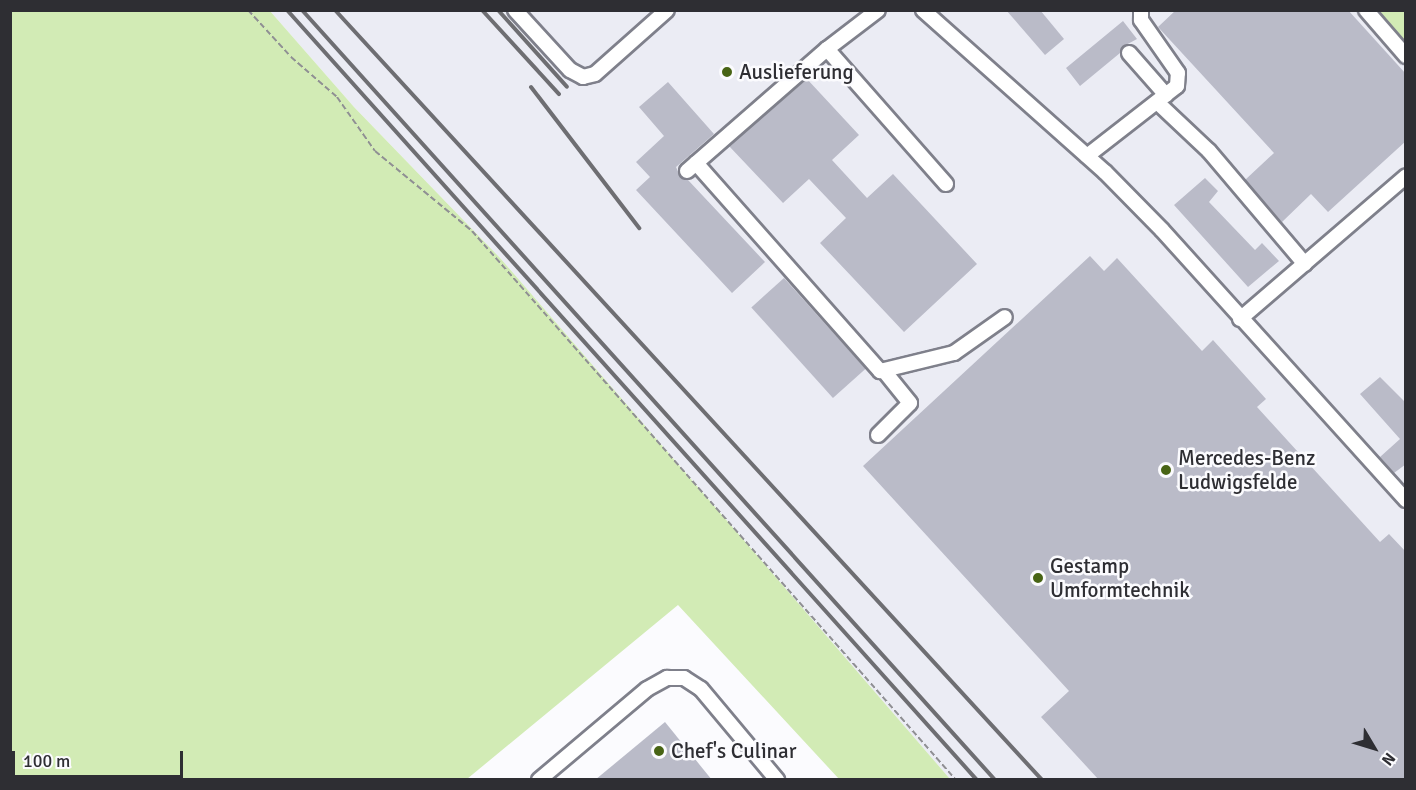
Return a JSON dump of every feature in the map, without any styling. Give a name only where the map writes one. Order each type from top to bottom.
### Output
[{"type":"lane","points":[[515,10],[570,70],[583,77],[595,74],[666,10]]},
{"type":"lane","points":[[878,10],[827,49],[692,167],[877,368],[885,372],[910,403],[878,435]]},
{"type":"lane","points":[[923,10],[1087,156],[1162,230],[1240,319],[1406,500]]},
{"type":"lane","points":[[1087,156],[1177,86],[1178,73],[1141,20],[1141,10]]},
{"type":"lane","points":[[1366,10],[1406,56]]},
{"type":"lane","points":[[827,49],[946,184]]},
{"type":"lane","points":[[1129,53],[1162,99],[1305,264]]},
{"type":"lane","points":[[1240,319],[1406,176]]},
{"type":"lane","points":[[885,372],[954,353],[1005,317]]},
{"type":"lane","points":[[539,780],[647,689],[667,678],[684,678],[701,689],[777,780]]},
{"type":"path","points":[[248,10],[291,57],[338,97],[375,151],[472,231],[956,780]]},
{"type":"shaded area","points":[[270,11],[1405,11],[1405,779],[950,779],[501,259],[354,107]]},
{"type":"green space","points":[[10,11],[270,11],[354,107],[501,259],[950,779],[839,779],[678,605],[467,779],[11,779]]},
{"type":"green space","points":[[1373,11],[1405,11],[1405,49]]},
{"type":"building","points":[[1006,10],[1040,10],[1064,39],[1045,55]]},
{"type":"building","points":[[1176,10],[1348,10],[1406,74],[1406,141],[1328,212],[1311,194],[1282,222],[1245,180],[1274,153],[1158,27]]},
{"type":"building","points":[[1123,21],[1137,39],[1124,46],[1120,53],[1080,86],[1066,68]]},
{"type":"building","points":[[807,79],[859,135],[832,160],[867,198],[893,174],[977,264],[904,332],[820,243],[846,218],[809,179],[783,203],[729,146]]},
{"type":"building","points":[[668,82],[714,134],[676,167],[680,176],[688,180],[765,262],[732,293],[636,190],[650,177],[636,162],[664,136],[639,107]]},
{"type":"building","points":[[1205,178],[1218,191],[1209,202],[1255,250],[1262,243],[1279,261],[1248,287],[1174,205]]},
{"type":"building","name":"Mercedes-Benz Ludwigsfelde","points":[[1090,256],[1104,271],[1117,258],[1202,351],[1213,340],[1266,399],[1257,407],[1380,542],[1389,534],[1406,552],[1406,780],[1099,780],[1041,717],[1069,691],[863,466]]},
{"type":"building","points":[[784,278],[866,369],[833,398],[751,307]]},
{"type":"building","points":[[1380,377],[1406,403],[1406,464],[1394,473],[1380,457],[1400,439],[1360,394]]},
{"type":"building","name":"Chef's Culinar","points":[[665,722],[712,780],[595,780]]},
{"type":"railway","points":[[287,10],[977,780]]},
{"type":"railway","points":[[302,10],[995,780]]},
{"type":"railway","points":[[335,10],[1042,780]]},
{"type":"railway","points":[[482,10],[559,94]]},
{"type":"railway","points":[[498,10],[567,87]]},
{"type":"railway","points":[[531,87],[639,228]]},
{"type":"place","name":"Auslieferung","points":[[727,72]]},
{"type":"place","name":"Mercedes-Benz Ludwigsfelde","points":[[1166,470]]},
{"type":"place","name":"Gestamp Umformtechnik","points":[[1038,578]]},
{"type":"place","name":"Chef's Culinar","points":[[659,751]]}]
